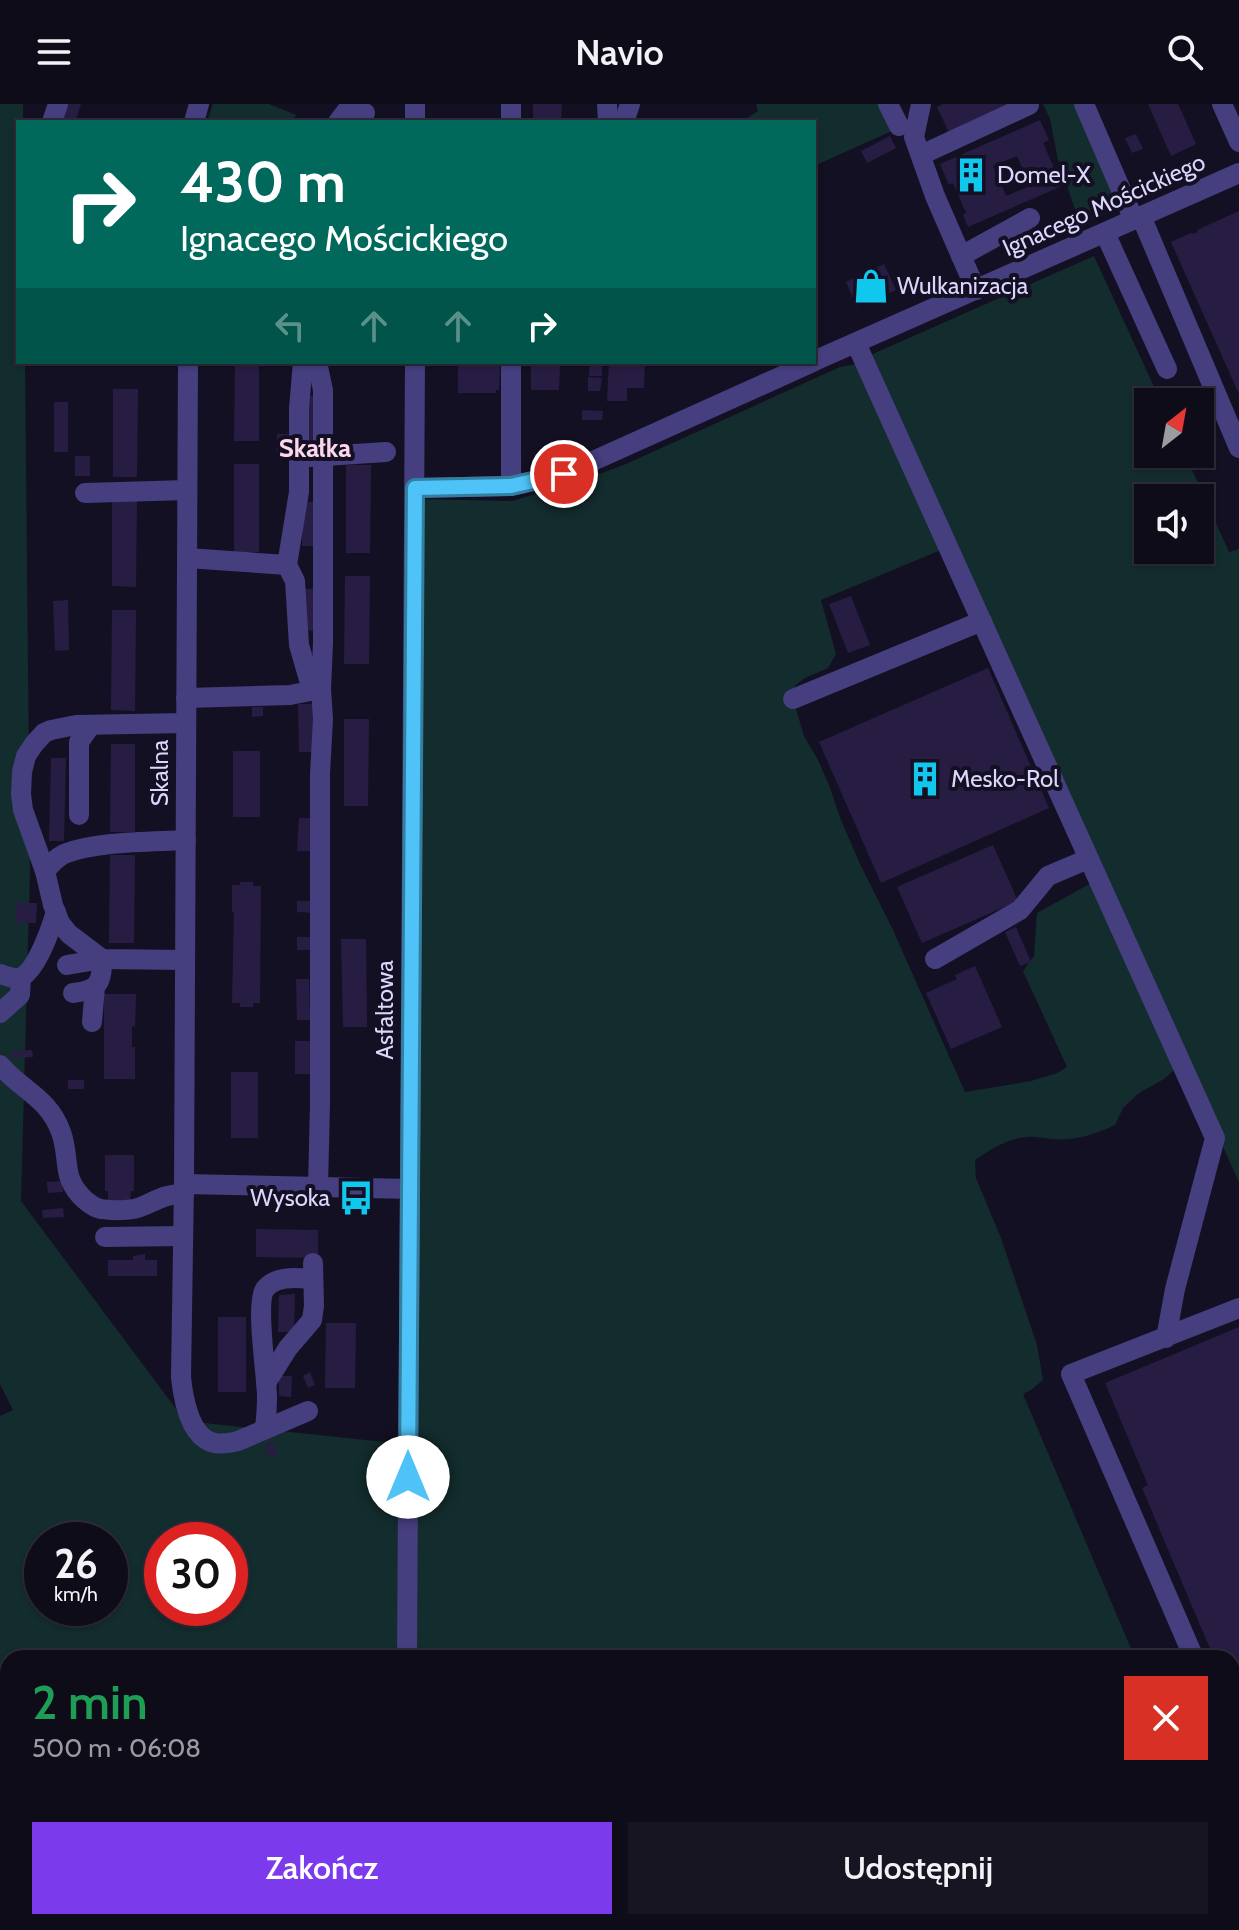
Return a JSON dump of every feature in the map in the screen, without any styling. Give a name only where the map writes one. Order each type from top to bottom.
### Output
[{"type":"street","points":[[888,104],[899,126]]},
{"type":"street","points":[[921,104],[914,137],[935,196],[976,290]]},
{"type":"street","points":[[1084,104],[1138,218],[1239,448]]},
{"type":"street","points":[[1222,104],[1239,142]]},
{"type":"street","points":[[340,120],[351,105],[365,113]]},
{"type":"street","points":[[921,155],[1029,105]]},
{"type":"street","name":"Ignacego Mościckiego","points":[[816,361],[1239,173]]},
{"type":"street","points":[[961,256],[1030,218]]},
{"type":"street","points":[[1105,233],[1167,369]]},
{"type":"street","points":[[856,343],[1215,1138],[1175,1289],[1166,1338]]},
{"type":"street","name":"Skalna","points":[[188,364],[181,1377],[188,1412],[198,1433],[210,1442],[238,1441],[265,1429]]},
{"type":"street","points":[[303,364],[299,408],[299,492],[287,565],[295,581],[299,645],[323,719],[320,774],[318,1187]]},
{"type":"street","points":[[316,690],[323,572],[323,390],[317,364]]},
{"type":"street","name":"Asfaltowa","points":[[407,1650],[415,364]]},
{"type":"street","points":[[511,364],[511,486]]},
{"type":"street","name":"Ignacego Mościckiego","points":[[415,488],[511,486],[564,474],[809,364]]},
{"type":"street","points":[[300,458],[386,452]]},
{"type":"street","points":[[85,493],[187,490]]},
{"type":"street","points":[[187,558],[287,565],[323,572]]},
{"type":"street","points":[[793,699],[982,621]]},
{"type":"street","points":[[186,698],[290,695],[316,690]]},
{"type":"street","points":[[102,959],[69,934],[60,923],[23,810],[22,772],[26,756],[44,733],[51,730],[76,725],[186,723]]},
{"type":"street","points":[[79,815],[79,742],[91,725]]},
{"type":"street","points":[[45,871],[62,855],[79,849],[186,840]]},
{"type":"street","points":[[935,959],[1020,910],[1048,876],[1088,859]]},
{"type":"street","points":[[0,974],[12,978],[25,974],[46,940],[56,912]]},
{"type":"street","points":[[46,940],[69,934]]},
{"type":"street","points":[[67,965],[102,959],[185,960]]},
{"type":"street","points":[[92,1022],[95,987],[101,978],[102,959]]},
{"type":"street","points":[[0,1013],[20,995],[21,977]]},
{"type":"street","points":[[73,993],[95,987]]},
{"type":"street","points":[[0,1065],[37,1096],[54,1118],[64,1141],[67,1173],[72,1185],[92,1206],[134,1209],[184,1189],[410,1189]]},
{"type":"street","points":[[105,1237],[183,1236]]},
{"type":"street","points":[[266,1383],[312,1320],[313,1271],[265,1288],[261,1311],[266,1383],[265,1429],[308,1411]]},
{"type":"street","points":[[1191,1650],[1071,1374],[1239,1308]]},
{"type":"street","points":[[263,1346],[291,1345]]},
{"type":"green space","points":[[0,104],[23,104],[23,120],[16,120],[16,364],[25,364],[30,870],[21,1201],[185,1421],[404,1444],[412,499],[513,501],[626,464],[840,367],[857,364],[941,550],[821,600],[836,654],[828,668],[795,686],[796,709],[804,736],[818,760],[860,864],[965,1092],[1031,1081],[1067,1067],[1023,971],[1034,956],[1037,913],[1093,882],[866,357],[1094,256],[1155,388],[1134,388],[1134,468],[1191,468],[1198,484],[1134,484],[1134,564],[1214,564],[1214,519],[1229,552],[1239,549],[1239,1182],[1184,1061],[1164,1079],[1139,1093],[1123,1108],[1115,1125],[1069,1139],[1020,1138],[1000,1145],[975,1160],[976,1178],[1001,1238],[1037,1345],[1043,1380],[1023,1394],[1132,1650],[0,1650],[0,1416],[13,1410],[0,1384]]},
{"type":"green space","points":[[213,104],[269,104],[296,115],[292,120],[208,120]]},
{"type":"green space","points":[[756,104],[881,104],[894,130],[816,165],[816,120],[744,120],[758,111]]},
{"type":"green space","points":[[1043,104],[1078,104],[1114,187],[1111,211],[1092,220],[1076,212]]},
{"type":"building","points":[[65,104],[81,104],[76,120],[60,120]]},
{"type":"building","points":[[533,104],[562,104],[561,120],[533,120]]},
{"type":"building","points":[[943,104],[1012,104],[949,133],[937,107]]},
{"type":"building","points":[[1148,104],[1178,104],[1196,144],[1171,156]]},
{"type":"building","name":"Domel-X","points":[[1040,120],[1049,140],[1043,143],[1062,186],[968,227],[963,215],[966,213],[953,183],[949,185],[940,164]],"holes":[[[1017,156],[1030,186],[1006,196],[993,166]]]},
{"type":"building","points":[[1136,134],[1143,149],[1132,153],[1125,138]]},
{"type":"building","points":[[890,136],[896,148],[867,163],[861,151]]},
{"type":"building","points":[[1239,211],[1239,394],[1171,242]]},
{"type":"building","name":"Wulkanizacja","points":[[884,264],[896,290],[857,307],[846,282]]},
{"type":"building","points":[[114,364],[138,364],[138,366]]},
{"type":"building","points":[[235,364],[259,364],[259,441],[234,441]]},
{"type":"building","points":[[531,364],[560,364],[559,390],[531,390]]},
{"type":"building","points":[[590,364],[602,364],[602,376],[589,376]]},
{"type":"building","points":[[609,364],[645,364],[644,388],[627,388],[627,401],[607,401]]},
{"type":"building","points":[[458,365],[500,366],[499,390],[496,393],[458,393]]},
{"type":"building","points":[[588,377],[602,378],[600,391],[588,391]]},
{"type":"building","points":[[113,389],[138,389],[137,477],[113,477]]},
{"type":"building","points":[[304,396],[319,396],[318,447],[303,447]]},
{"type":"building","points":[[54,402],[68,402],[68,452],[54,452]]},
{"type":"building","points":[[582,410],[603,411],[602,420],[582,420]]},
{"type":"building","points":[[277,434],[292,434],[292,454],[276,454]]},
{"type":"building","points":[[75,456],[90,456],[90,476],[75,476]]},
{"type":"building","points":[[234,464],[259,464],[259,552],[234,552]]},
{"type":"building","points":[[346,465],[371,465],[370,553],[346,553]]},
{"type":"building","points":[[112,497],[137,497],[136,587],[112,586]]},
{"type":"building","points":[[303,502],[318,502],[317,546],[302,546]]},
{"type":"building","points":[[345,576],[370,576],[369,664],[344,664]]},
{"type":"building","points":[[302,589],[317,589],[317,631],[302,630]]},
{"type":"building","points":[[851,596],[870,645],[848,653],[829,604]]},
{"type":"building","points":[[68,600],[69,650],[55,651],[53,601]]},
{"type":"building","points":[[112,610],[136,610],[135,711],[111,710]]},
{"type":"building","name":"Mesko-Rol","points":[[988,668],[1049,808],[881,883],[819,742]]},
{"type":"building","points":[[298,704],[313,704],[313,752],[299,752]]},
{"type":"building","points":[[252,707],[263,707],[263,716],[252,717]]},
{"type":"building","points":[[344,719],[369,719],[368,806],[344,806]]},
{"type":"building","points":[[111,744],[135,744],[135,832],[110,832]]},
{"type":"building","points":[[233,751],[260,751],[260,817],[233,817]]},
{"type":"building","points":[[51,758],[66,758],[64,841],[49,841]]},
{"type":"building","points":[[299,818],[313,818],[312,851],[297,851]]},
{"type":"building","points":[[993,845],[1018,901],[922,943],[897,887]]},
{"type":"building","points":[[110,855],[135,855],[134,943],[109,943]]},
{"type":"building","points":[[240,882],[253,882],[253,886],[261,886],[260,1003],[253,1003],[253,1007],[240,1007],[240,1003],[232,1003],[232,885],[240,885]]},
{"type":"building","points":[[297,901],[314,901],[313,913],[297,912]]},
{"type":"building","points":[[16,903],[37,903],[36,923],[16,923]]},
{"type":"building","points":[[1016,927],[1031,962],[1020,966],[1005,932]]},
{"type":"building","points":[[297,937],[312,937],[312,950],[297,950]]},
{"type":"building","points":[[341,939],[366,939],[367,1027],[343,1027]]},
{"type":"building","points":[[975,966],[1002,1027],[951,1049],[926,993],[957,979],[955,975]]},
{"type":"building","points":[[296,979],[309,979],[310,1020],[297,1020]]},
{"type":"building","points":[[104,994],[136,994],[135,1027],[132,1026],[135,1079],[104,1079]]},
{"type":"building","points":[[295,1041],[310,1041],[310,1074],[295,1074]]},
{"type":"building","points":[[32,1050],[33,1057],[11,1058],[11,1051]]},
{"type":"building","points":[[231,1072],[258,1072],[258,1138],[231,1138]]},
{"type":"building","points":[[68,1080],[84,1080],[84,1089],[68,1089]]},
{"type":"building","points":[[105,1155],[134,1155],[134,1191],[131,1191],[130,1206],[108,1206]]},
{"type":"building","points":[[62,1181],[63,1192],[48,1193],[47,1182]]},
{"type":"building","points":[[63,1208],[64,1217],[43,1218],[42,1210]]},
{"type":"building","points":[[256,1229],[318,1230],[318,1258],[256,1257]]},
{"type":"building","points":[[145,1254],[145,1260],[157,1260],[157,1276],[108,1276],[108,1260],[133,1260],[133,1256]]},
{"type":"building","points":[[295,1294],[294,1332],[278,1332],[279,1295]]},
{"type":"building","points":[[218,1317],[246,1317],[246,1392],[218,1392]]},
{"type":"building","points":[[326,1323],[356,1323],[355,1388],[325,1388]]},
{"type":"building","points":[[1239,1327],[1239,1650],[1211,1650],[1142,1488],[1148,1485],[1105,1383]]},
{"type":"building","points":[[310,1372],[315,1385],[308,1388],[303,1376]]},
{"type":"building","points":[[279,1376],[292,1376],[291,1397],[279,1396]]},
{"type":"building","points":[[273,1442],[277,1456],[269,1458],[265,1444]]},
{"type":"place","name":"Domel-X","points":[[971,175]]},
{"type":"place","name":"Wulkanizacja","points":[[871,286]]},
{"type":"place","name":"Mesko-Rol","points":[[925,779]]},
{"type":"place","name":"Wysoka","points":[[356,1198]]},
{"type":"district","name":"Skałka","points":[[315,448]]},
{"type":"route","points":[[408,1477],[415,488],[511,486],[564,474]]}]
